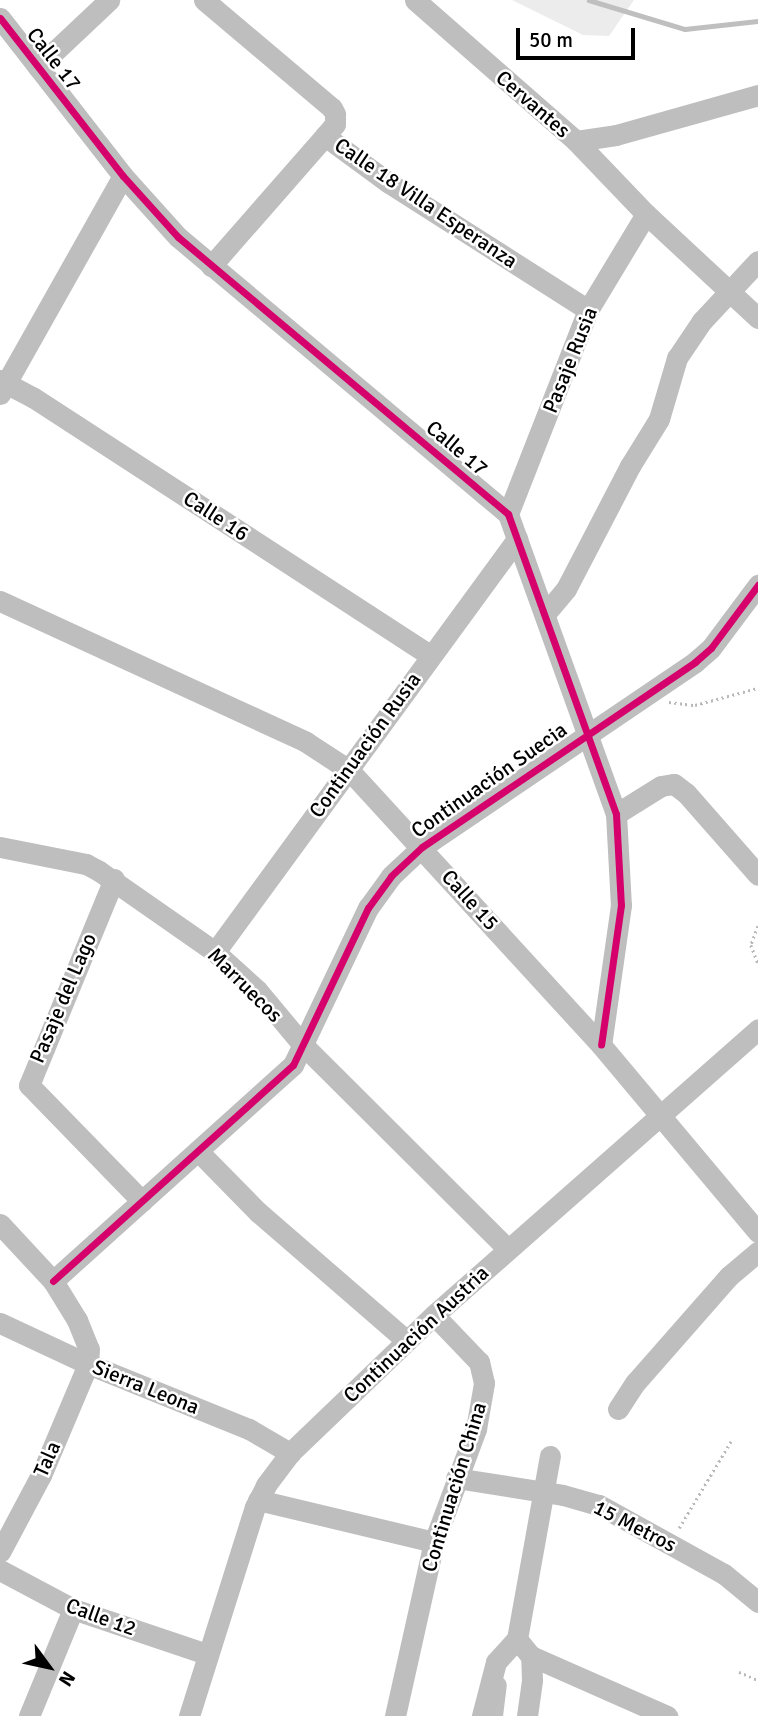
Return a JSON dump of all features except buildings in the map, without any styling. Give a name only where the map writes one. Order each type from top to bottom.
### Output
[{"type":"street","points":[[38,67],[109,0]]},
{"type":"street","name":"Calle 18 Villa Esperanza","points":[[204,0],[332,108],[335,124],[325,136],[389,183],[588,310]]},
{"type":"street","name":"Cervantes","points":[[415,0],[576,141],[646,214],[758,318]]},
{"type":"street","name":"Calle 17","points":[[0,18],[123,176],[161,220],[211,266],[508,514],[616,814],[621,905],[601,1045]]},
{"type":"street","points":[[576,141],[616,135],[758,95]]},
{"type":"street","points":[[211,266],[325,136]]},
{"type":"street","points":[[2,386],[123,176]]},
{"type":"street","name":"Pasaje Rusia","points":[[508,514],[588,310],[646,214]]},
{"type":"street","points":[[545,614],[566,589],[630,466],[659,419],[677,358],[702,321],[758,261]]},
{"type":"street","name":"Calle 16","points":[[2,386],[430,655]]},
{"type":"street","name":"Continuación Rusia","points":[[215,953],[517,538]]},
{"type":"street","name":"Continuación Suecia","points":[[53,1281],[293,1065],[368,908],[391,876],[422,847],[585,734],[650,694],[711,648],[758,585]]},
{"type":"street","name":"Calle 15","points":[[0,601],[306,742],[349,770],[601,1045],[662,1114],[758,1232]]},
{"type":"street","points":[[616,814],[661,786],[674,783],[686,793],[758,875]]},
{"type":"street","name":"Marruecos","points":[[0,847],[86,864],[114,879],[215,953],[257,990],[302,1044],[508,1249]]},
{"type":"street","name":"Pasaje del Lago","points":[[114,879],[29,1085],[142,1200]]},
{"type":"street","name":"Continuación Austria","points":[[189,1716],[258,1500],[290,1453],[433,1315],[758,1029]]},
{"type":"street","points":[[198,1151],[258,1212],[407,1340]]},
{"type":"street","points":[[0,1224],[53,1281],[86,1338],[88,1364]]},
{"type":"street","points":[[618,1409],[635,1383],[730,1276],[758,1252]]},
{"type":"street","name":"Continuación China","points":[[395,1716],[434,1542],[476,1429],[484,1383],[479,1362],[433,1315]]},
{"type":"street","name":"Sierra Leona","points":[[0,1323],[88,1364],[249,1429],[290,1453]]},
{"type":"street","name":"Tala","points":[[0,1552],[41,1475],[88,1364]]},
{"type":"street","points":[[482,1716],[496,1662],[516,1639],[550,1456]]},
{"type":"street","name":"15 Metros","points":[[456,1478],[542,1492],[599,1505],[724,1574],[758,1602]]},
{"type":"street","points":[[258,1500],[434,1542]]},
{"type":"street","name":"Calle 12","points":[[0,1570],[73,1609],[207,1654]]},
{"type":"street","points":[[29,1716],[73,1609]]},
{"type":"street","points":[[516,1639],[531,1656],[645,1712],[667,1716]]},
{"type":"street","points":[[527,1716],[532,1680],[531,1656]]},
{"type":"path","points":[[650,694],[670,703],[695,705],[758,688]]},
{"type":"path","points":[[758,926],[751,945],[758,963]]},
{"type":"path","points":[[670,1543],[731,1441]]},
{"type":"path","points":[[739,1672],[758,1680]]},
{"type":"shaded area","points":[[512,0],[634,0],[609,36],[583,35]]},
{"type":"waterway","points":[[589,0],[685,29],[758,21]]},
{"type":"waterway","points":[[494,1716],[498,1685]]},
{"type":"cycle path","points":[[0,18],[123,176],[178,237],[508,514],[616,814],[621,905],[601,1045]]},
{"type":"cycle path","points":[[53,1281],[293,1065],[368,908],[391,876],[422,847],[695,662],[711,648],[758,585]]}]
